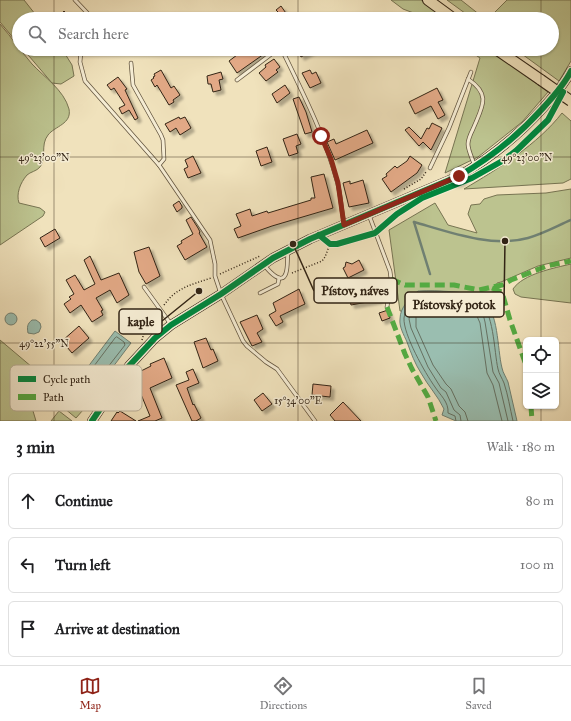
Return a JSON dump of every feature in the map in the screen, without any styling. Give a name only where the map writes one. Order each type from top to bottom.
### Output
[{"type":"main road","points":[[428,0],[444,12]]},
{"type":"main road","points":[[506,56],[571,101]]},
{"type":"street","points":[[130,365],[155,338],[172,325],[263,264],[319,235],[459,176],[475,167],[502,148],[525,128],[552,98],[571,71]]},
{"type":"street","points":[[92,421],[99,411]]},
{"type":"lane","points":[[75,0],[86,12]]},
{"type":"lane","points":[[81,56],[80,62],[85,80],[159,165],[210,240],[215,264],[215,276],[220,294],[232,320],[247,346],[277,369],[315,421]]},
{"type":"lane","points":[[237,80],[269,56]]},
{"type":"lane","points":[[285,56],[331,159],[338,183],[344,225]]},
{"type":"lane","points":[[131,63],[133,85],[163,140],[164,159],[159,165]]},
{"type":"lane","points":[[430,168],[449,128],[471,72]]},
{"type":"lane","points":[[468,79],[481,89],[483,97],[480,113],[468,143],[475,167]]},
{"type":"lane","points":[[368,215],[390,271],[391,279],[387,307]]},
{"type":"lane","points":[[279,278],[284,276],[286,272],[287,258],[290,249]]},
{"type":"lane","points":[[263,264],[276,277],[279,278]]},
{"type":"lane","points":[[260,293],[278,284],[279,278]]},
{"type":"lane","points":[[144,287],[172,325]]},
{"type":"path","points":[[319,235],[330,244],[337,244]]},
{"type":"path","points":[[286,272],[292,273],[322,261],[330,244]]},
{"type":"path","points":[[145,331],[170,297],[176,292],[215,276]]},
{"type":"green space","points":[[0,0],[24,0],[33,12],[12,12],[12,37],[0,22]]},
{"type":"green space","points":[[391,0],[421,0],[437,12],[411,12],[403,9]]},
{"type":"green space","points":[[447,0],[461,0],[476,12],[463,12]]},
{"type":"green space","points":[[507,0],[571,0],[571,61],[559,81],[525,56],[559,56],[559,12],[495,12]]},
{"type":"green space","points":[[0,24],[12,39],[12,56],[26,56],[63,96],[69,109],[69,114],[66,121],[48,135],[44,143],[43,160],[40,167],[27,175],[22,181],[19,189],[19,203],[40,208],[45,212],[43,216],[0,245]]},
{"type":"green space","points":[[29,56],[66,56],[72,65],[74,76],[61,84],[52,83]]},
{"type":"green space","points":[[477,56],[499,56],[548,92],[522,122],[478,157],[445,173],[480,58]]},
{"type":"green space","points":[[562,113],[571,121],[571,179],[563,183],[464,189],[517,155],[541,135]]},
{"type":"green space","points":[[571,189],[571,258],[538,266],[497,283],[496,291],[484,294],[481,298],[449,292],[418,292],[410,297],[402,311],[400,311],[389,230],[435,203],[448,225],[477,233],[468,214],[471,205],[480,204],[484,199],[497,195],[546,193]]},
{"type":"green space","points":[[571,264],[571,303],[521,297],[515,294],[513,289],[524,279],[539,272]]},
{"type":"green space","points":[[0,340],[30,365],[10,365],[10,411],[33,411],[36,421],[0,421]]},
{"type":"green space","points":[[59,411],[72,421],[51,421]]},
{"type":"green space","points":[[68,411],[82,411],[76,418]]},
{"type":"water","points":[[418,291],[469,294],[482,299],[488,305],[492,312],[500,360],[508,382],[517,421],[456,421],[442,415],[444,409],[417,366],[400,325],[400,315],[404,307]]},
{"type":"water","points":[[9,313],[13,313],[17,319],[13,325],[9,325],[5,321],[5,317]]},
{"type":"water","points":[[32,320],[36,320],[40,323],[41,327],[39,332],[34,334],[28,333],[28,324]]},
{"type":"water","points":[[115,331],[131,343],[114,365],[89,365]]},
{"type":"building","points":[[281,6],[285,12],[278,12],[276,10]]},
{"type":"building","points":[[236,56],[261,56],[237,73],[229,61]]},
{"type":"building","points":[[274,59],[280,67],[276,70],[278,72],[266,81],[259,73],[266,67],[265,65]]},
{"type":"building","points":[[161,70],[171,88],[174,86],[180,95],[169,105],[157,85],[155,87],[151,80],[155,76],[154,74]]},
{"type":"building","points":[[310,70],[312,74],[316,72],[321,83],[310,88],[302,73]]},
{"type":"building","points":[[221,72],[223,79],[219,80],[221,90],[213,92],[211,84],[208,84],[207,76]]},
{"type":"building","points":[[118,77],[127,89],[125,90],[138,118],[135,120],[129,110],[122,114],[119,108],[125,105],[114,88],[111,90],[107,85]]},
{"type":"building","points":[[285,85],[290,93],[277,103],[272,94]]},
{"type":"building","points":[[437,88],[443,100],[438,102],[445,115],[438,119],[431,106],[415,114],[409,102]]},
{"type":"building","points":[[299,97],[306,112],[312,132],[305,134],[293,99]]},
{"type":"building","points":[[179,117],[180,119],[185,117],[191,128],[180,135],[176,128],[170,132],[165,124]]},
{"type":"building","points":[[432,123],[442,128],[431,150],[423,142],[419,146],[405,130],[409,127],[421,139],[427,128],[429,129]]},
{"type":"building","points":[[367,130],[373,143],[335,160],[327,142],[334,139],[336,144]]},
{"type":"building","points":[[297,134],[301,144],[296,146],[298,153],[289,156],[283,139]]},
{"type":"building","points":[[267,147],[272,162],[261,166],[256,151]]},
{"type":"building","points":[[193,156],[201,173],[188,178],[184,169],[188,167],[185,160]]},
{"type":"building","points":[[410,156],[422,165],[417,173],[391,192],[382,179],[387,176],[386,174],[395,166],[397,168],[407,161]]},
{"type":"building","points":[[324,174],[333,208],[272,226],[238,238],[234,229],[241,226],[236,214],[250,209],[252,216],[267,211],[268,213],[311,200],[311,198],[315,198],[311,177]]},
{"type":"building","points":[[363,180],[369,203],[349,207],[343,183],[350,181],[350,184]]},
{"type":"building","points":[[179,201],[182,208],[177,212],[173,205]]},
{"type":"building","points":[[191,217],[207,247],[185,260],[177,246],[182,243],[181,241],[193,234],[186,220]]},
{"type":"building","points":[[55,229],[60,238],[45,247],[40,238]]},
{"type":"building","points":[[149,247],[160,276],[146,284],[139,272],[134,252]]},
{"type":"building","points":[[90,256],[101,280],[119,273],[129,295],[117,303],[110,290],[96,298],[103,310],[101,311],[103,315],[92,322],[81,305],[70,313],[64,304],[71,299],[69,297],[74,294],[66,280],[75,275],[84,290],[95,284],[84,260]]},
{"type":"building","points":[[359,260],[364,270],[348,278],[343,268],[345,267],[346,262],[352,264]]},
{"type":"building","points":[[299,289],[305,304],[280,316],[283,322],[276,326],[269,315],[276,311],[273,303]]},
{"type":"building","points":[[377,292],[379,300],[351,305],[349,297]]},
{"type":"building","points":[[388,310],[390,318],[382,321],[379,313]]},
{"type":"building","points":[[257,315],[263,329],[257,333],[262,342],[252,346],[240,322]]},
{"type":"building","points":[[79,326],[89,338],[72,353],[62,341]]},
{"type":"building","points":[[206,338],[218,361],[203,368],[194,342]]},
{"type":"building","points":[[164,358],[172,378],[150,388],[162,418],[155,421],[138,421],[150,416],[142,397],[142,370],[151,366],[150,364]]},
{"type":"building","points":[[193,369],[199,383],[187,388],[193,405],[194,404],[201,418],[196,421],[192,421],[176,385],[189,380],[186,372]]},
{"type":"building","points":[[313,384],[331,386],[330,397],[312,395]]},
{"type":"building","points":[[263,393],[272,404],[262,411],[254,400]]},
{"type":"building","points":[[343,402],[361,421],[335,421],[330,415]]},
{"type":"building","points":[[120,411],[136,421],[111,421],[117,412],[118,413]]},
{"type":"waterway","points":[[414,222],[471,238],[514,241],[545,232],[571,220]]},
{"type":"waterway","points":[[414,222],[430,274]]},
{"type":"marked path","points":[[391,279],[405,285],[454,285],[479,290],[502,285],[547,266],[571,261]]},
{"type":"marked path","points":[[492,288],[502,292],[523,357]]},
{"type":"marked path","points":[[387,307],[405,354],[428,397],[436,421]]},
{"type":"marked path","points":[[531,409],[532,421]]},
{"type":"cycle path","points":[[130,365],[155,338],[171,325],[221,294],[273,258],[310,239],[459,176],[471,169],[504,146],[524,128],[554,95],[571,71]]},
{"type":"cycle path","points":[[319,235],[330,244],[337,244],[375,233],[397,214],[422,198],[472,178],[504,160],[517,150],[548,120],[563,92]]},
{"type":"cycle path","points":[[92,421],[99,411]]},
{"type":"place","name":"Pístovský potok","points":[[505,241]]},
{"type":"place","name":"Pístov, náves","points":[[293,244]]},
{"type":"place","name":"kaple","points":[[199,291]]},
{"type":"route","points":[[321,136],[331,159],[338,183],[344,225],[459,176]]}]
